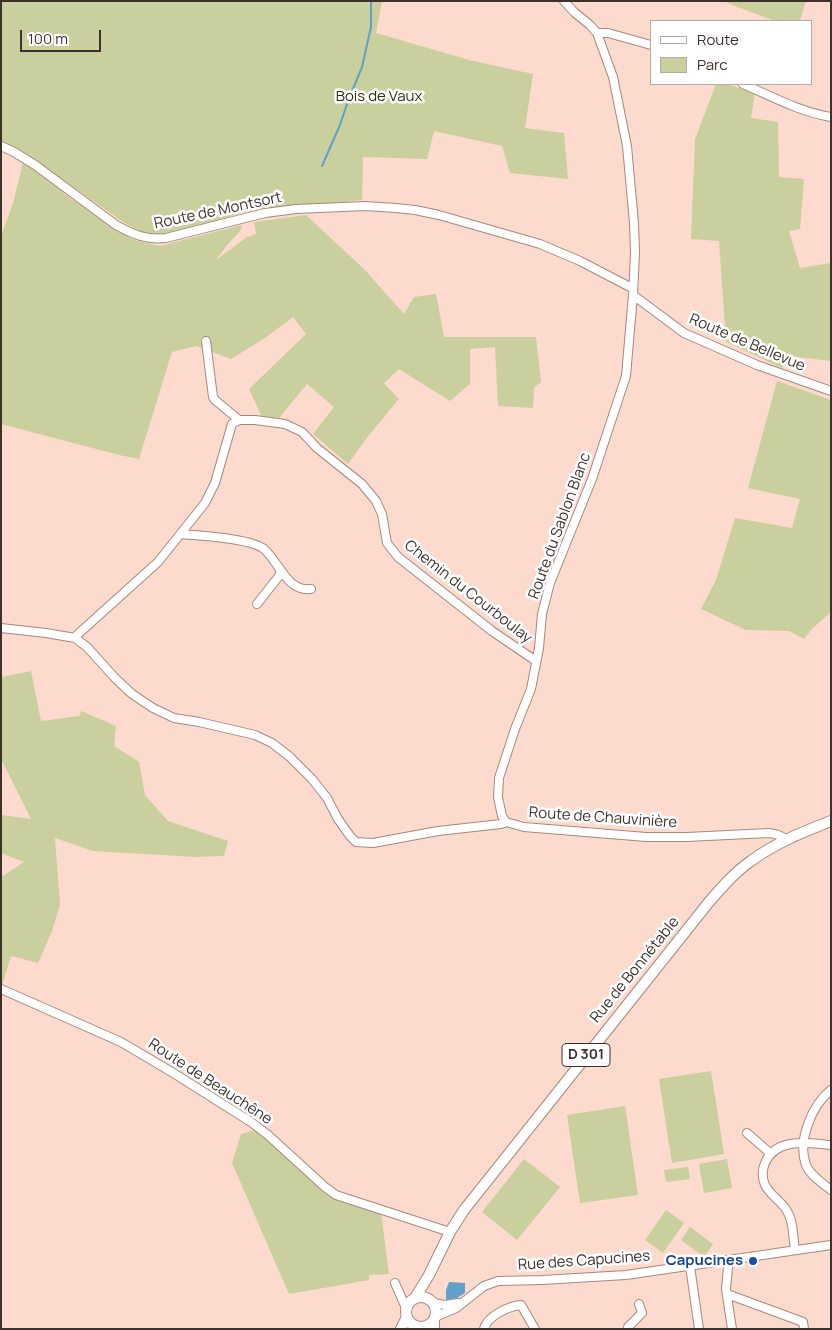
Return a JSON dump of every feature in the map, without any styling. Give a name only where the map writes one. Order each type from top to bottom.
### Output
[{"type":"main road","name":"Rue de Bonnétable","points":[[414,1298],[429,1275],[450,1232],[464,1210],[709,902],[749,862],[786,840],[831,821]]},
{"type":"main road","name":"Rue de Bonnétable","points":[[429,1275],[428,1286],[432,1301]]},
{"type":"main road","points":[[401,1329],[407,1313],[408,1303],[414,1298],[422,1296],[432,1301],[436,1312],[435,1322],[418,1328],[412,1324],[407,1313]]},
{"type":"street","points":[[564,1],[597,33],[608,33],[650,45]]},
{"type":"street","name":"Route du Sablon Blanc","points":[[506,822],[502,816],[498,797],[499,778],[530,689],[536,661],[542,614],[550,584],[592,479],[626,376],[635,252],[627,146],[613,76],[597,33]]},
{"type":"street","points":[[745,85],[775,99],[816,114],[831,117]]},
{"type":"street","name":"Route de Montsort","points":[[1,146],[35,165],[116,225],[143,238],[166,238],[265,213],[296,209],[365,206],[415,210],[540,244],[580,262],[632,292]]},
{"type":"street","name":"Route de Bellevue","points":[[632,292],[684,333],[757,365],[831,391]]},
{"type":"street","points":[[1,628],[76,638],[158,562],[205,503],[222,463],[232,424],[239,420],[213,397],[206,341]]},
{"type":"street","name":"Chemin du Courboulay","points":[[239,420],[286,424],[302,432],[317,448],[362,484],[376,501],[382,514],[387,543],[398,558],[492,631],[536,661]]},
{"type":"street","points":[[181,534],[224,538],[259,546],[265,550],[281,571],[296,586],[306,590],[311,589]]},
{"type":"street","points":[[257,604],[280,576],[281,571]]},
{"type":"street","name":"Route de Chauvinière","points":[[76,638],[132,694],[153,708],[174,718],[255,735],[272,743],[290,757],[312,779],[356,842],[373,843],[438,831],[506,822],[524,827],[646,837],[776,834],[784,837],[786,840]]},
{"type":"street","name":"Route de Beauchêne","points":[[1,989],[121,1042],[175,1074],[268,1134],[336,1195],[450,1232]]},
{"type":"street","points":[[831,1090],[820,1101],[810,1118],[804,1143],[804,1157],[807,1166],[831,1190]]},
{"type":"street","points":[[747,1132],[770,1153]]},
{"type":"street","points":[[795,1250],[789,1214],[765,1185],[762,1174],[764,1164],[774,1149],[785,1144],[831,1145]]},
{"type":"street","name":"Rue des Capucines","points":[[435,1322],[484,1286],[498,1281],[626,1275],[831,1245]]},
{"type":"street","points":[[727,1260],[727,1294],[732,1329]]},
{"type":"street","points":[[690,1266],[699,1329]]},
{"type":"street","points":[[395,1283],[407,1313]]},
{"type":"street","points":[[400,1292],[414,1298]]},
{"type":"street","points":[[727,1294],[803,1322],[804,1329]]},
{"type":"street","points":[[432,1301],[445,1305],[464,1301]]},
{"type":"street","points":[[628,1328],[642,1313],[639,1304]]},
{"type":"street","points":[[484,1329],[485,1323],[490,1319],[513,1305],[521,1305],[535,1329]]},
{"type":"green space","name":"Bois de Vaux","points":[[1,1],[382,1],[376,33],[469,60],[533,74],[525,128],[564,133],[568,179],[510,173],[502,146],[434,131],[427,159],[363,157],[362,200],[244,212],[174,234],[144,233],[126,224],[69,184],[64,194],[134,240],[160,246],[242,225],[241,230],[216,260],[247,237],[256,234],[254,222],[306,215],[365,270],[404,314],[414,297],[436,294],[444,337],[536,337],[541,382],[534,388],[533,408],[498,406],[495,347],[470,349],[470,384],[450,401],[399,369],[384,383],[399,399],[348,464],[313,434],[334,407],[307,384],[279,418],[262,417],[249,389],[306,334],[293,317],[265,338],[231,359],[196,346],[172,352],[139,459],[1,424],[1,236],[13,203],[23,163],[27,156],[1,141]]},
{"type":"green space","points":[[728,1],[806,1],[800,20],[772,20],[727,3]]},
{"type":"green space","points":[[716,85],[729,85],[755,93],[751,118],[778,122],[779,177],[804,179],[800,229],[789,231],[800,268],[831,263],[831,361],[789,356],[782,368],[726,342],[719,241],[691,239],[695,139]]},
{"type":"green space","points":[[777,381],[831,400],[831,612],[804,639],[789,631],[746,630],[701,609],[716,580],[735,518],[792,528],[800,499],[748,488]]},
{"type":"green space","points":[[31,671],[41,721],[80,716],[81,711],[116,726],[114,746],[139,762],[145,795],[168,821],[228,841],[224,856],[195,857],[93,851],[55,838],[60,905],[52,931],[38,963],[11,956],[2,986],[1,877],[24,862],[1,853],[1,815],[31,819],[1,759],[1,677]]},
{"type":"green space","points":[[711,1071],[724,1154],[672,1163],[659,1079]]},
{"type":"green space","points":[[625,1106],[638,1195],[580,1203],[567,1115]]},
{"type":"green space","points":[[255,1130],[312,1181],[333,1197],[349,1204],[381,1213],[389,1274],[369,1275],[369,1280],[289,1294],[232,1163],[241,1134]]},
{"type":"green space","points":[[524,1159],[560,1187],[517,1240],[482,1212]]},
{"type":"green space","points":[[727,1159],[732,1188],[704,1193],[699,1164]]},
{"type":"green space","points":[[688,1167],[690,1179],[666,1182],[664,1170]]},
{"type":"green space","points":[[666,1210],[684,1223],[663,1253],[645,1240]]},
{"type":"green space","points":[[690,1227],[713,1244],[704,1257],[681,1240]]},
{"type":"water","points":[[449,1282],[465,1283],[465,1293],[457,1298],[446,1300],[446,1290]]},
{"type":"waterway","points":[[322,166],[362,67],[371,27],[371,1]]},
{"type":"place","name":"Capucines","points":[[753,1261]]}]
